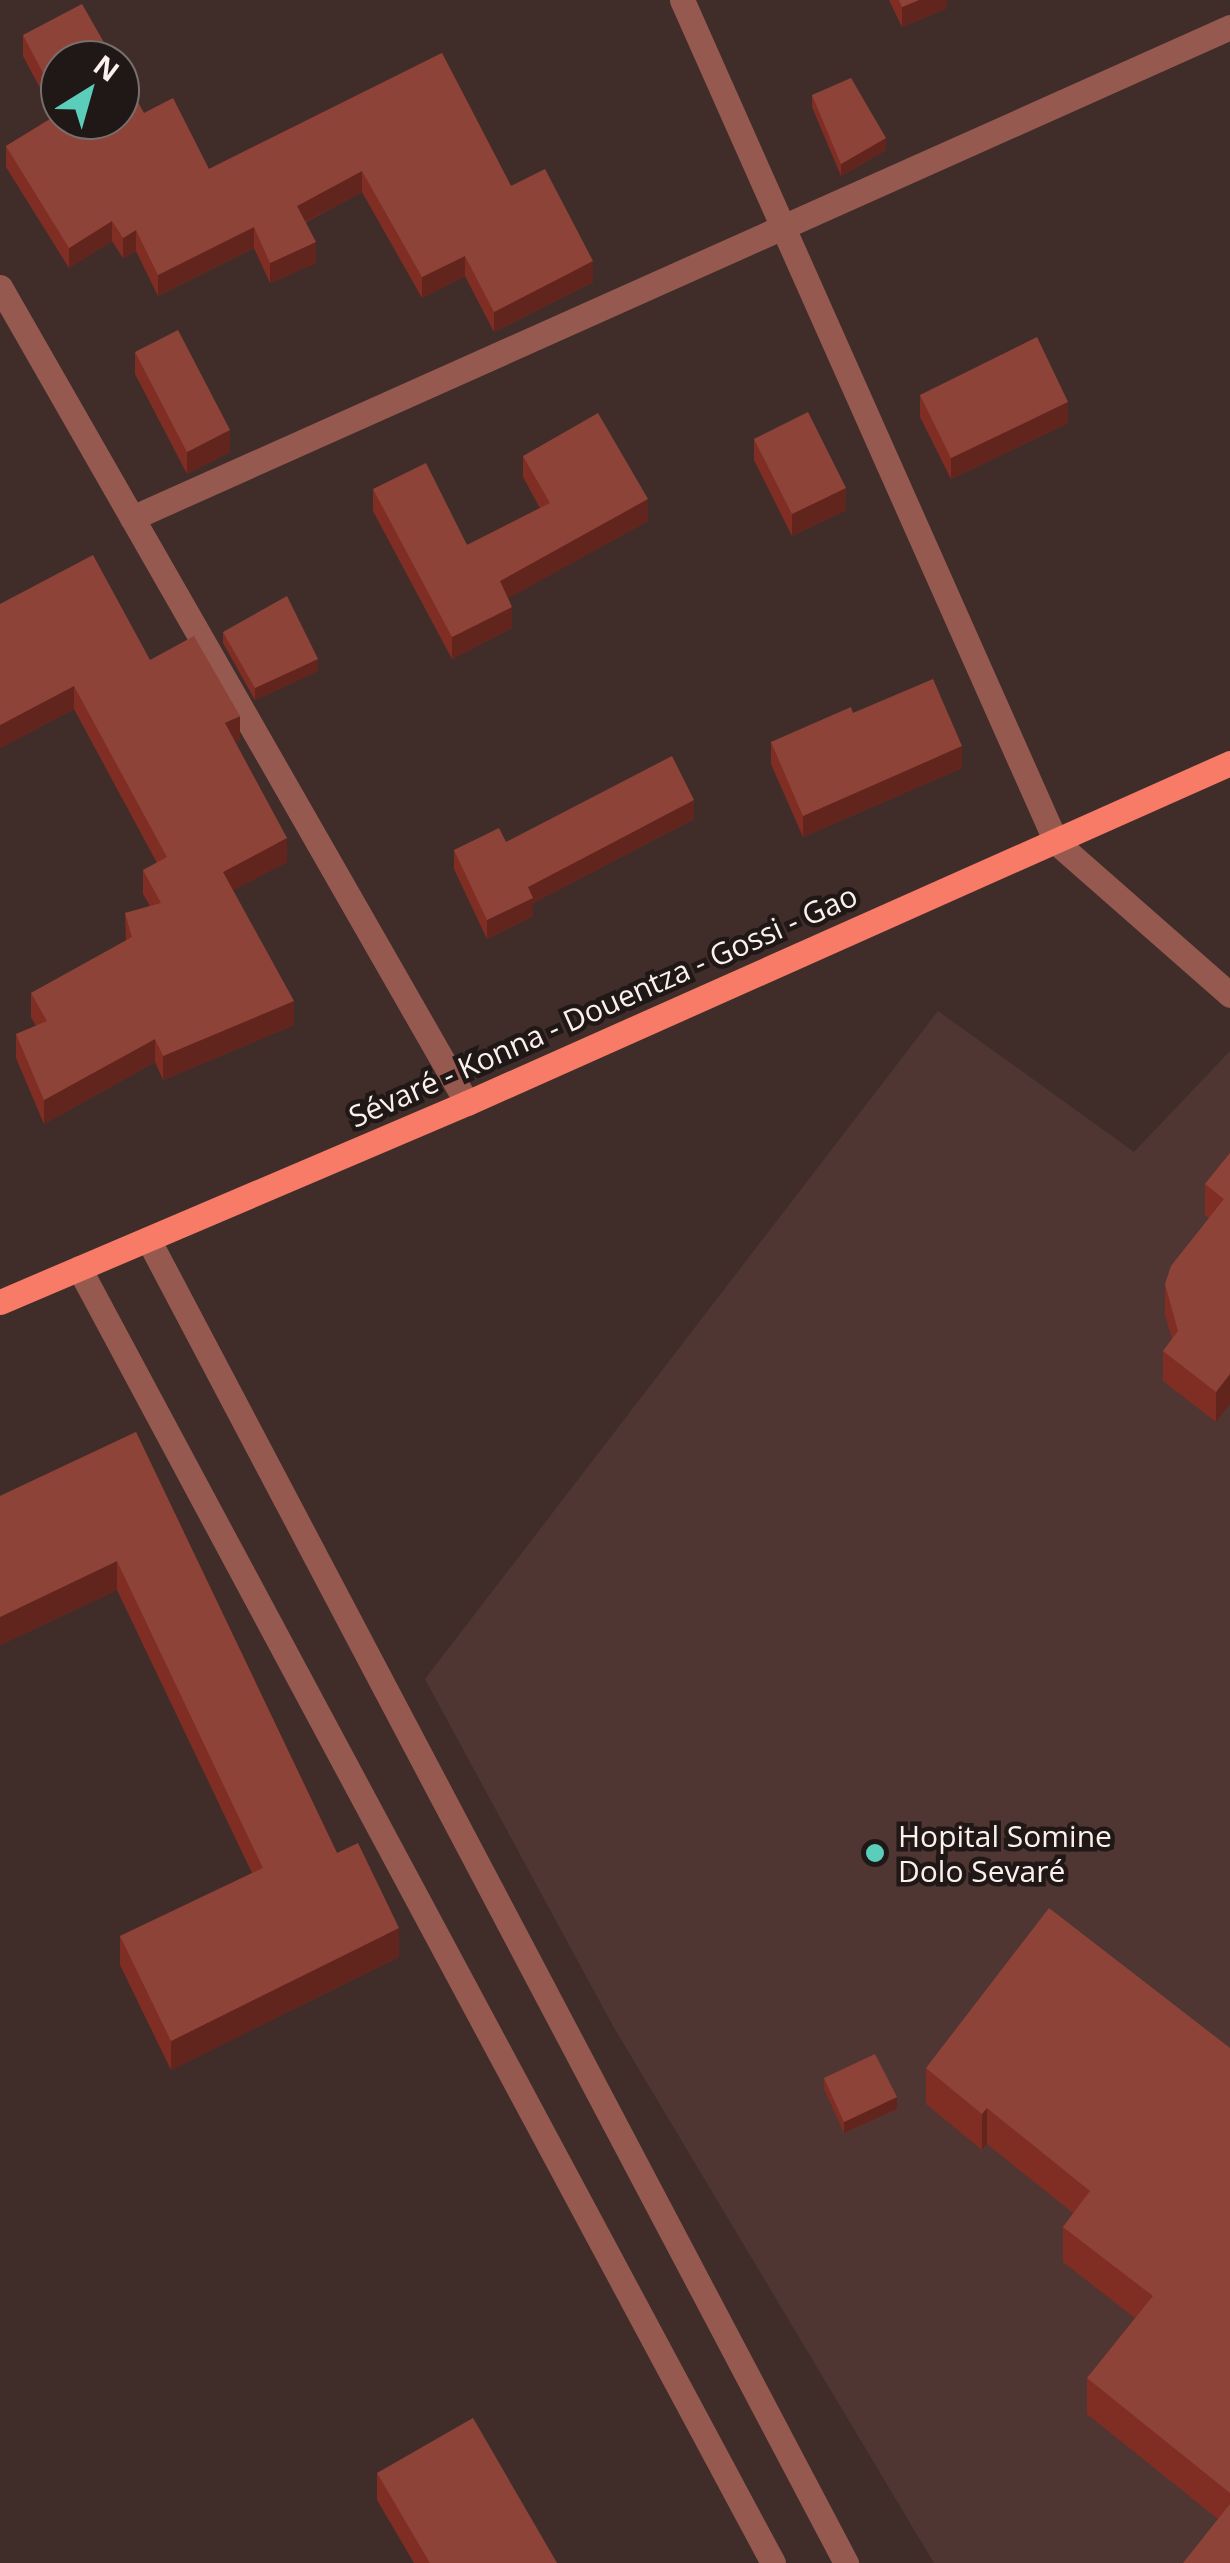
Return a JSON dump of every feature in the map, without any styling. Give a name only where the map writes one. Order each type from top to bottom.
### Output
[{"type":"main road","name":"Sévaré - Konna - Douentza - Gossi - Gao","points":[[0,1302],[467,1103],[1230,762]]},
{"type":"street","points":[[682,0],[1056,842],[1230,995]]},
{"type":"street","points":[[132,518],[1230,27]]},
{"type":"street","points":[[0,287],[467,1103]]},
{"type":"street","points":[[148,1239],[846,2563]]},
{"type":"street","points":[[79,1268],[773,2563]]},
{"type":"shaded area","name":"Hopital Somine Dolo Sevaré","points":[[938,1011],[1134,1152],[1230,1051],[1230,2563],[934,2563],[613,2026],[425,1679]]},
{"type":"building","points":[[899,0],[919,0],[902,7]]},
{"type":"building","points":[[82,4],[103,40],[40,40],[40,67],[23,35]]},
{"type":"building","points":[[442,53],[511,186],[545,169],[593,261],[494,312],[465,256],[422,277],[362,171],[297,206],[316,242],[270,263],[254,227],[158,275],[136,230],[123,238],[112,221],[69,248],[6,146],[40,125],[40,140],[140,140],[140,106],[144,113],[173,98],[209,169]]},
{"type":"building","points":[[851,78],[886,138],[841,164],[812,95]]},
{"type":"building","points":[[178,330],[230,430],[187,452],[135,352]]},
{"type":"building","points":[[1037,337],[1068,402],[951,458],[920,395]]},
{"type":"building","points":[[808,412],[846,488],[792,514],[754,439]]},
{"type":"building","points":[[598,413],[648,499],[500,581],[512,607],[452,637],[373,489],[426,463],[467,545],[550,503],[523,456]]},
{"type":"building","points":[[93,555],[150,660],[194,636],[240,716],[225,723],[287,838],[223,872],[294,1001],[163,1056],[155,1039],[44,1100],[16,1034],[47,1021],[31,993],[132,937],[125,913],[161,903],[143,870],[167,857],[74,686],[0,725],[0,604]]},
{"type":"building","points":[[287,596],[318,659],[255,688],[223,632]]},
{"type":"building","points":[[933,679],[962,746],[803,816],[771,742],[851,707],[853,713]]},
{"type":"building","points":[[672,756],[694,800],[528,887],[533,898],[487,920],[454,850],[499,828],[506,842]]},
{"type":"building","points":[[1230,1153],[1230,1374],[1216,1392],[1163,1351],[1178,1331],[1165,1284],[1171,1266],[1224,1199],[1205,1184]]},
{"type":"building","points":[[136,1432],[337,1853],[358,1843],[399,1928],[171,2041],[120,1936],[263,1868],[117,1561],[0,1617],[0,1496]]},
{"type":"building","points":[[1049,1908],[1230,2048],[1230,2493],[1087,2378],[1153,2296],[1063,2227],[1090,2191],[987,2108],[982,2114],[926,2068]]},
{"type":"building","points":[[875,2054],[897,2097],[844,2122],[824,2078]]},
{"type":"building","points":[[473,2418],[557,2563],[430,2563],[377,2473]]},
{"type":"building","points":[[1230,2504],[1230,2563],[1183,2563]]},
{"type":"place","name":"Hopital Somine Dolo Sevaré","points":[[875,1853]]}]
